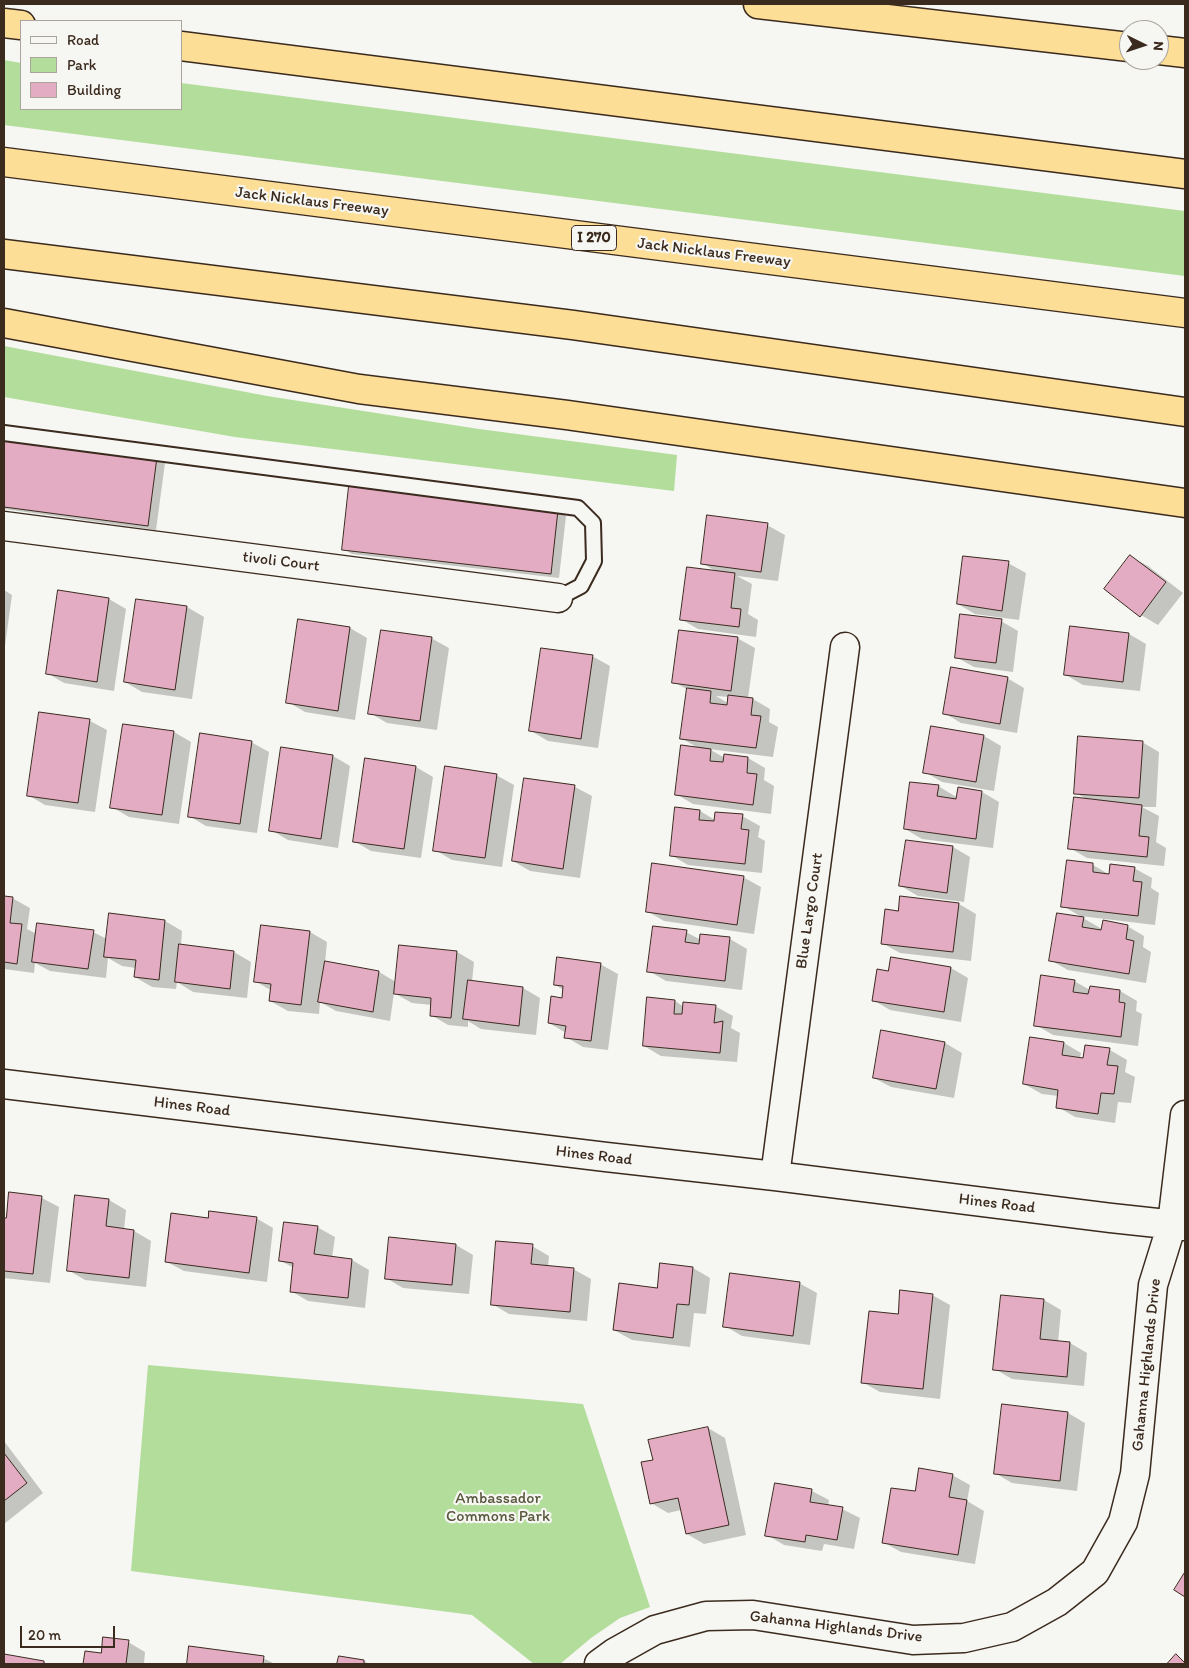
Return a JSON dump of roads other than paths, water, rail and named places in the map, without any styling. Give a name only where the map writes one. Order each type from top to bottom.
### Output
[{"type":"highway","points":[[758,4],[1119,46]]},
{"type":"highway","points":[[4,23],[20,25]]},
{"type":"highway","points":[[182,46],[1185,174]]},
{"type":"highway","points":[[1169,51],[1185,53]]},
{"type":"highway","name":"Jack Nicklaus Freeway","points":[[4,162],[1185,313]]},
{"type":"highway","points":[[4,254],[572,325],[1185,412]]},
{"type":"highway","points":[[4,323],[359,389],[567,415],[1185,503]]},
{"type":"street","name":"tivoli Court","points":[[4,526],[558,598]]},
{"type":"street","name":"Blue Largo Court","points":[[775,1176],[845,647]]},
{"type":"street","name":"Hines Road","points":[[4,1084],[1178,1225]]},
{"type":"street","name":"Gahanna Highlands Drive","points":[[599,1664],[654,1630],[706,1616],[753,1615],[913,1640],[964,1638],[1012,1627],[1058,1602],[1095,1572],[1123,1522],[1135,1474],[1153,1285],[1178,1225],[1185,1116]]},
{"type":"lane","points":[[4,433],[578,508],[593,523],[594,561],[581,586],[558,598]]},
{"type":"park label","name":"Ambassador Commons Park","points":[[498,1508]]}]
